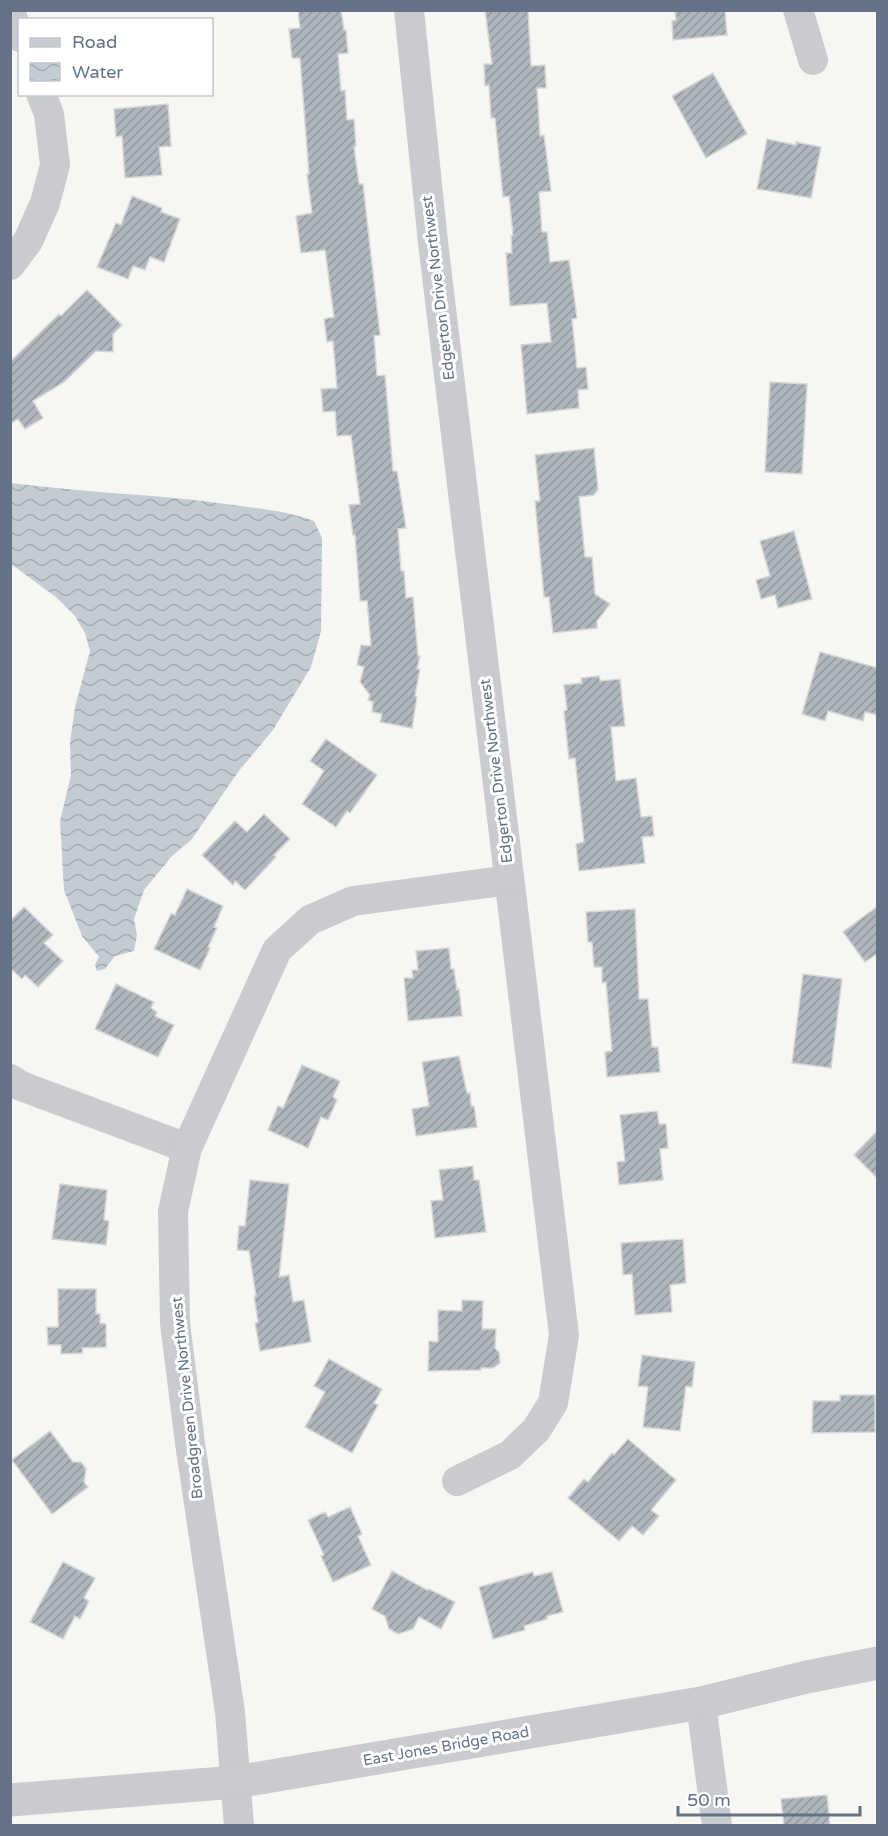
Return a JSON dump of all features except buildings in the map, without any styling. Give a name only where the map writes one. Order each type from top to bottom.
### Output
[{"type":"street","name":"Edgerton Drive Northwest","points":[[409,10],[432,242],[564,1335],[553,1403],[536,1430],[510,1455],[457,1481]]},
{"type":"street","points":[[798,10],[813,60]]},
{"type":"street","points":[[10,12],[18,32]]},
{"type":"street","points":[[10,265],[28,240],[45,203],[56,165],[49,114],[42,96]]},
{"type":"street","name":"Broadgreen Drive Northwest","points":[[239,1826],[230,1712],[190,1443],[175,1323],[173,1211],[187,1148],[277,951],[310,920],[353,901],[508,880]]},
{"type":"street","points":[[10,1079],[21,1086],[187,1148]]},
{"type":"street","name":"East Jones Bridge Road","points":[[10,1800],[236,1782],[701,1703],[807,1677],[878,1664]]},
{"type":"street","points":[[701,1703],[717,1826]]},
{"type":"water","points":[[11,483],[178,498],[274,511],[314,521],[322,538],[321,631],[311,667],[273,730],[238,772],[192,839],[172,856],[144,890],[134,919],[137,935],[134,951],[115,956],[105,969],[97,971],[95,965],[99,957],[82,936],[64,890],[60,821],[71,775],[70,743],[75,707],[90,651],[85,633],[75,616],[57,598],[11,564]]}]
